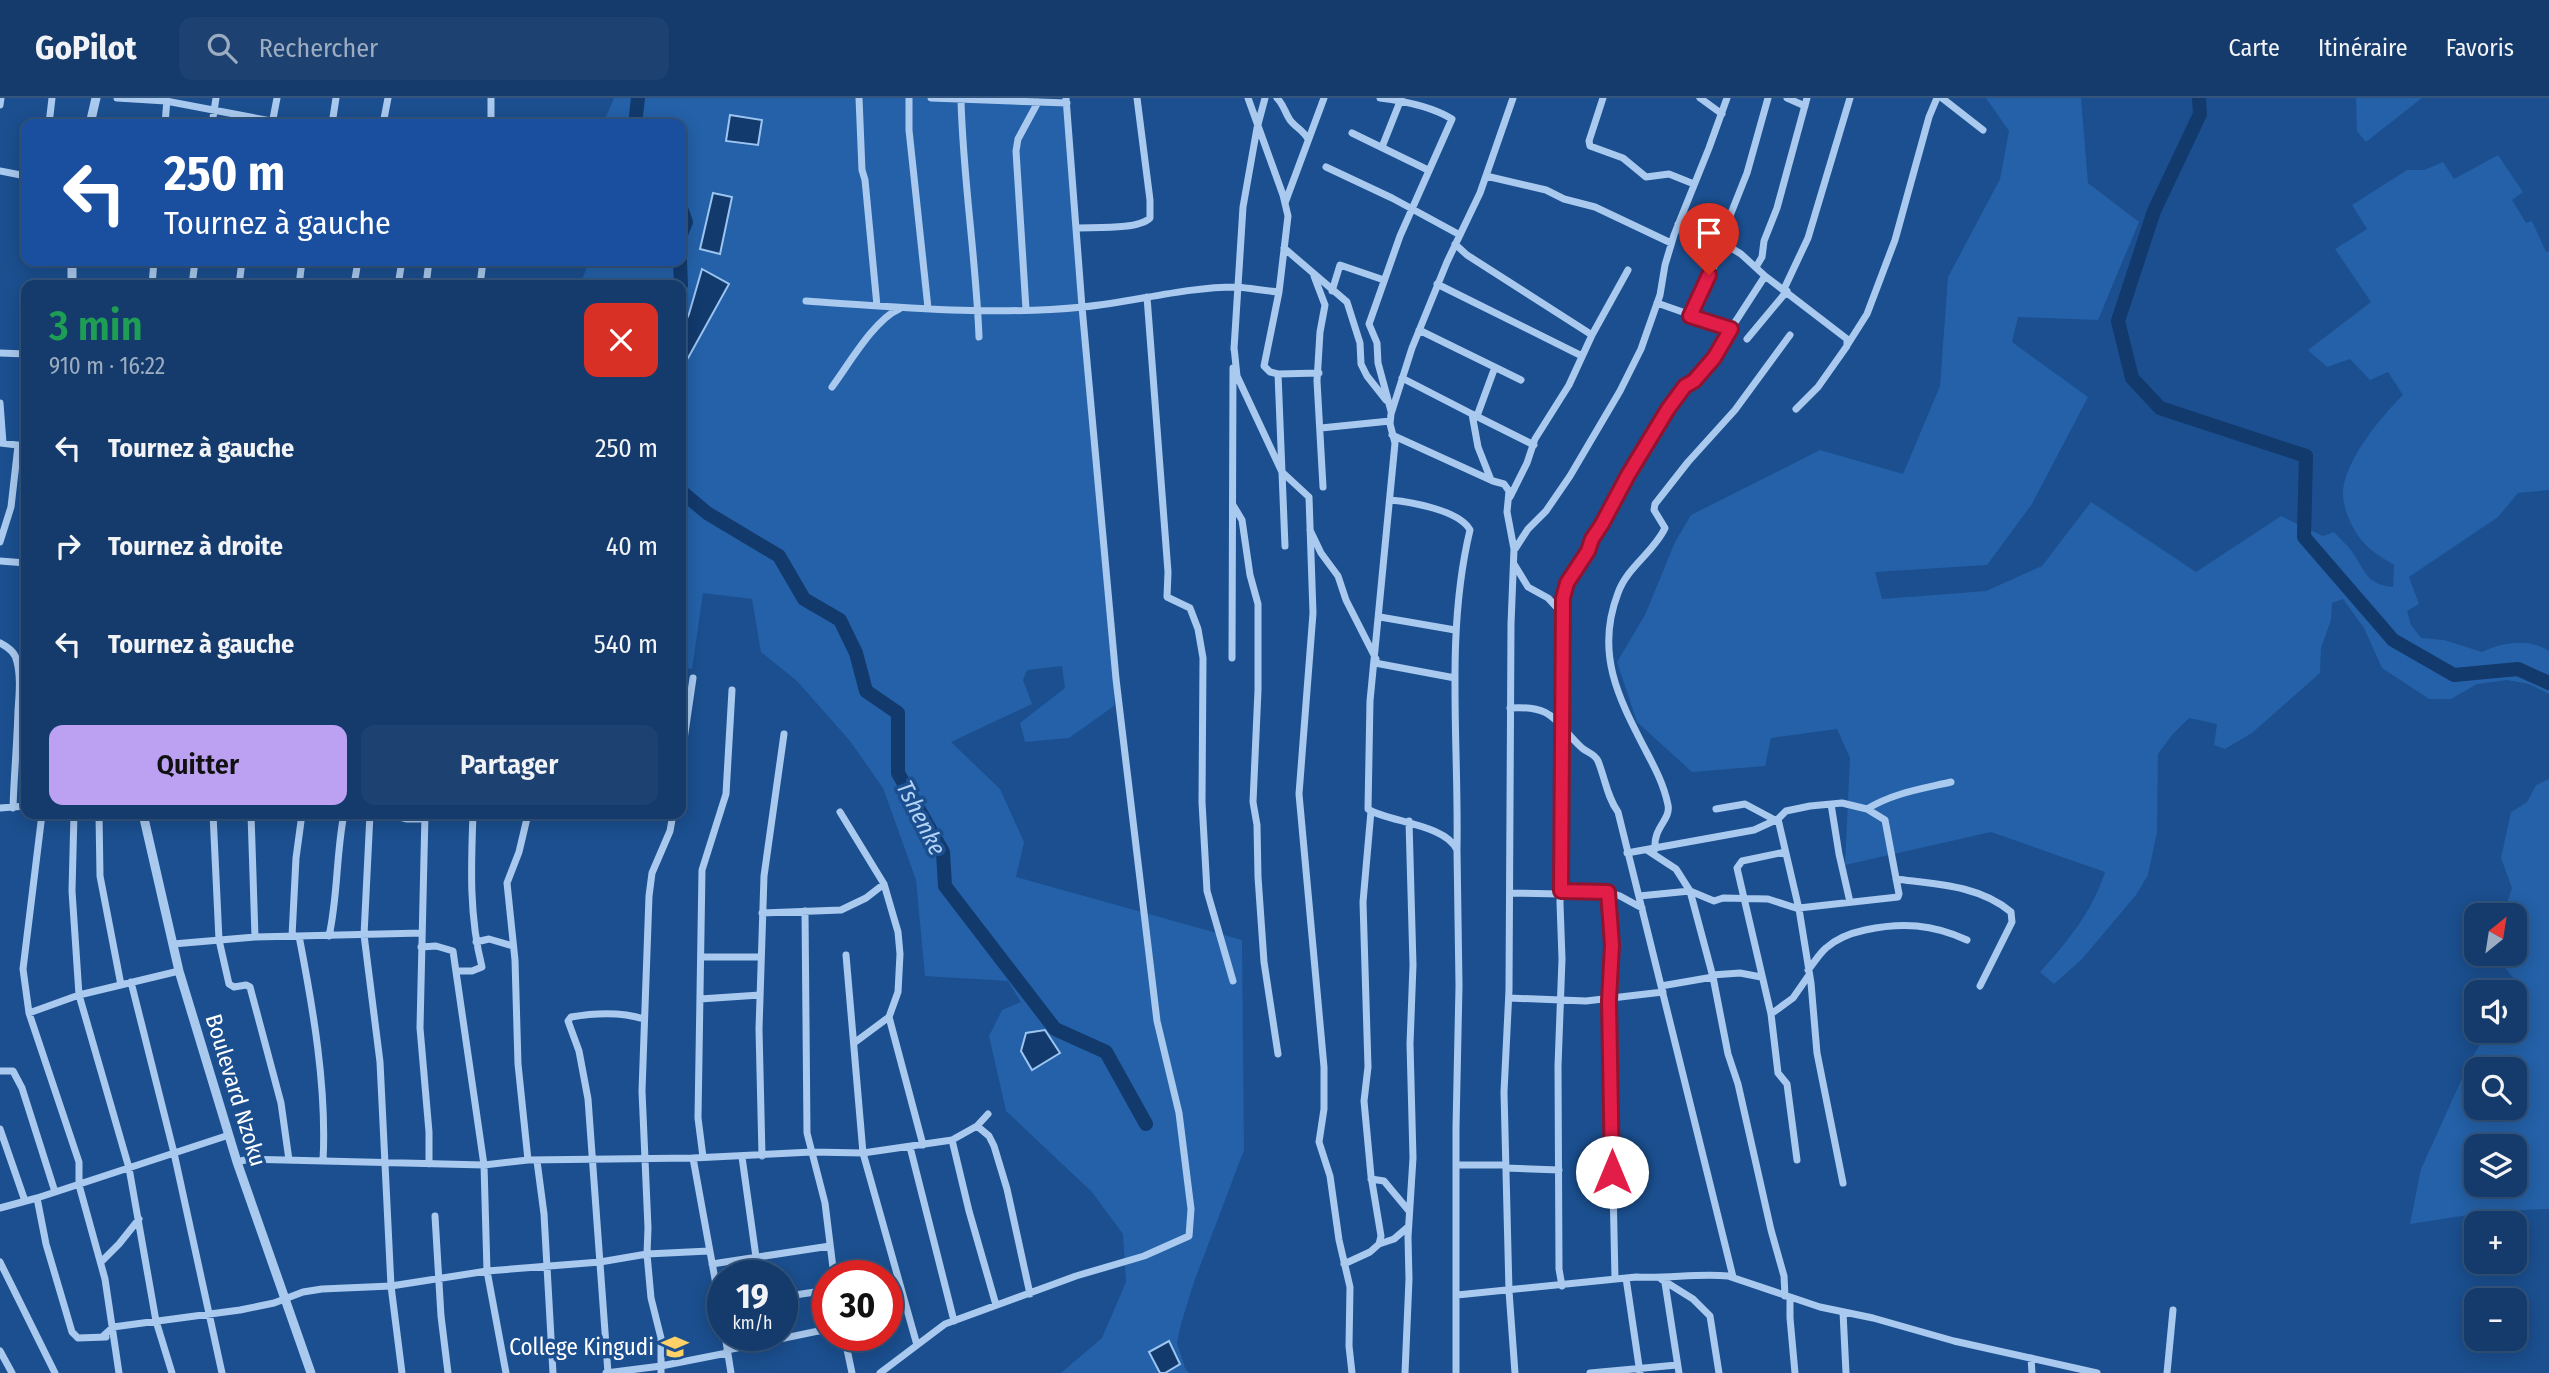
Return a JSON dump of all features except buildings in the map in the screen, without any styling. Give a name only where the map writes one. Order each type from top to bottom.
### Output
[{"type":"street","points":[[0,105],[1,98]]},
{"type":"street","points":[[50,119],[52,98]]},
{"type":"street","points":[[91,119],[96,98]]},
{"type":"street","points":[[117,98],[167,100],[255,119]]},
{"type":"street","points":[[213,119],[216,98]]},
{"type":"street","points":[[273,119],[277,98]]},
{"type":"street","points":[[333,119],[336,98]]},
{"type":"street","points":[[384,119],[388,98]]},
{"type":"street","points":[[491,98],[491,119]]},
{"type":"street","points":[[859,98],[862,170],[877,306]]},
{"type":"street","points":[[909,98],[909,130],[928,308]]},
{"type":"street","points":[[880,1373],[936,1330],[954,1321],[1076,1276],[1144,1256],[1189,1236],[1191,1209],[1180,1113],[1157,1021],[1116,679],[1082,307],[1067,100],[1038,102],[1015,99],[931,98]]},
{"type":"street","points":[[1076,228],[1112,227],[1147,222],[1150,218],[1137,98]]},
{"type":"street","points":[[1248,98],[1288,216],[1279,292],[1264,366],[1270,372],[1278,374],[1319,373]]},
{"type":"street","points":[[1232,658],[1234,347],[1237,287],[1243,207],[1265,98]]},
{"type":"street","points":[[1277,98],[1290,120],[1303,130],[1308,139]]},
{"type":"street","points":[[1285,203],[1324,98]]},
{"type":"street","points":[[1380,98],[1401,99],[1452,119],[1411,208],[1369,324],[1377,343],[1378,363],[1392,411]]},
{"type":"street","points":[[1603,98],[1589,141],[1590,146],[1623,158],[1646,177],[1669,174],[1694,184]]},
{"type":"street","points":[[1700,98],[1721,114]]},
{"type":"street","points":[[1514,550],[1528,529],[1546,511],[1589,444],[1641,349],[1657,303],[1671,243],[1727,98]]},
{"type":"street","points":[[1690,316],[1723,242],[1747,173],[1768,98]]},
{"type":"street","points":[[1756,267],[1762,257],[1764,242],[1777,208],[1806,102],[1787,98]]},
{"type":"street","points":[[1747,339],[1785,290],[1808,238],[1850,98]]},
{"type":"street","points":[[1796,409],[1818,387],[1867,314],[1895,240],[1929,117],[1939,98],[1983,130]]},
{"type":"street","points":[[1382,147],[1401,99]]},
{"type":"street","points":[[1379,1244],[1381,1236],[1371,1179],[1364,1101],[1368,1067],[1363,902],[1371,811],[1368,805],[1369,723],[1395,443],[1390,421],[1402,378],[1437,284],[1486,176],[1516,99]]},
{"type":"street","points":[[165,119],[167,100]]},
{"type":"street","points":[[961,100],[963,163],[979,337]]},
{"type":"street","points":[[1026,309],[1016,150],[1018,139],[1038,102]]},
{"type":"street","points":[[1352,133],[1428,170]]},
{"type":"street","points":[[1326,167],[1460,235]]},
{"type":"street","points":[[0,171],[21,175]]},
{"type":"street","points":[[1486,176],[1532,186],[1564,199],[1595,207],[1671,243]]},
{"type":"street","points":[[1678,224],[1723,242],[1847,339],[1848,344]]},
{"type":"street","points":[[1455,244],[1467,255],[1592,335]]},
{"type":"street","points":[[1284,248],[1349,307],[1360,343],[1363,369],[1387,401]]},
{"type":"street","points":[[1332,290],[1340,265],[1384,280]]},
{"type":"street","points":[[1516,1373],[1509,1291],[1503,1092],[1509,998],[1510,708],[1514,563],[1507,512],[1509,497],[1534,444],[1569,385],[1592,335],[1628,270]]},
{"type":"street","points":[[1314,276],[1325,305],[1320,332],[1317,381],[1323,487]]},
{"type":"street","points":[[1562,1286],[1559,1269],[1559,1170],[1562,959],[1560,722],[1563,598],[1567,583],[1588,551],[1628,475],[1685,386],[1694,381],[1714,358],[1765,276]]},
{"type":"street","points":[[1437,284],[1582,356]]},
{"type":"street","points":[[806,300],[877,306],[1026,309],[1082,307],[1237,287],[1279,292]]},
{"type":"street","points":[[1147,297],[1168,572],[1167,597],[1190,608],[1198,629],[1203,658],[1202,802],[1207,891],[1233,981]]},
{"type":"street","points":[[1657,303],[1731,329]]},
{"type":"street","points":[[832,387],[876,327],[887,316],[903,307]]},
{"type":"street","points":[[1419,330],[1521,380]]},
{"type":"street","points":[[1651,850],[1655,834],[1669,813],[1668,804],[1655,766],[1616,691],[1611,670],[1609,621],[1618,590],[1665,528],[1654,509],[1660,497],[1743,400],[1790,335]]},
{"type":"street","points":[[1234,347],[1237,376],[1282,472],[1308,497],[1313,613],[1299,794],[1324,1067],[1324,1109],[1319,1142],[1331,1176],[1339,1240],[1350,1287],[1352,1373]]},
{"type":"street","points":[[0,353],[21,354]]},
{"type":"street","points":[[1491,480],[1478,447],[1474,415],[1495,367]]},
{"type":"street","points":[[1278,374],[1285,546]]},
{"type":"street","points":[[1402,378],[1534,444]]},
{"type":"street","points":[[0,402],[1,443],[21,446]]},
{"type":"street","points":[[1321,428],[1390,421]]},
{"type":"street","points":[[1392,435],[1506,485],[1509,497]]},
{"type":"street","points":[[0,542],[21,451]]},
{"type":"street","points":[[1390,500],[1431,508],[1464,522],[1469,527],[1460,576],[1455,630],[1459,986],[1456,1373]]},
{"type":"street","points":[[1233,504],[1242,520],[1250,575],[1258,604],[1258,690],[1252,802],[1257,825],[1264,962],[1278,1054]]},
{"type":"street","points":[[1310,529],[1321,553],[1338,576],[1346,600],[1375,661]]},
{"type":"street","points":[[0,561],[21,563]]},
{"type":"street","points":[[1514,563],[1528,587],[1548,598],[1563,615]]},
{"type":"street","points":[[1380,617],[1455,630]]},
{"type":"street","points":[[0,643],[9,648],[17,659],[18,747],[14,763],[12,808]]},
{"type":"street","points":[[1375,661],[1455,678]]},
{"type":"street","points":[[686,726],[693,678]]},
{"type":"street","points":[[704,1157],[698,1118],[702,870],[726,794],[732,690]]},
{"type":"street","points":[[1510,708],[1538,710],[1560,722],[1580,746],[1597,758],[1618,812],[1732,1278]]},
{"type":"street","points":[[762,1156],[762,913],[764,876],[784,734]]},
{"type":"street","points":[[1867,809],[1885,798],[1951,782]]},
{"type":"street","points":[[1620,896],[1690,891],[1714,901],[1723,898],[1768,899],[1799,909],[1898,897],[1887,822],[1867,809],[1842,803],[1790,810],[1754,830],[1627,853]]},
{"type":"street","points":[[1716,809],[1745,804],[1776,820],[1799,909],[1809,972],[1817,1053],[1843,1184]]},
{"type":"street","points":[[1831,804],[1850,902]]},
{"type":"street","points":[[0,808],[21,807]]},
{"type":"street","points":[[1371,811],[1409,821],[1453,843],[1457,850]]},
{"type":"street","points":[[840,812],[884,884],[898,932],[900,954],[898,992],[889,1017],[854,1043]]},
{"type":"street","points":[[41,819],[23,969],[29,1013],[79,1162],[79,1185],[101,1262],[119,1373]]},
{"type":"street","points":[[74,819],[72,891],[79,995],[129,1168],[156,1321],[172,1373]]},
{"type":"street","points":[[99,819],[100,876],[121,985]]},
{"type":"street","name":"Boulevard Nzoku","points":[[144,819],[179,971],[237,1162],[311,1373]]},
{"type":"street","points":[[213,819],[219,940],[229,984],[234,987],[250,987],[281,1103],[289,1160]]},
{"type":"street","points":[[251,819],[255,937]]},
{"type":"street","points":[[301,819],[296,858],[295,936],[307,977],[323,1109],[323,1161]]},
{"type":"street","points":[[329,936],[335,907],[339,837],[343,819]]},
{"type":"street","points":[[370,819],[364,935],[380,1062],[391,1286],[402,1373]]},
{"type":"street","points":[[425,819],[419,1028],[429,1132],[429,1164]]},
{"type":"street","points":[[457,971],[482,968],[476,942],[470,882],[473,819]]},
{"type":"street","points":[[527,819],[519,852],[507,883],[517,996],[518,1064],[528,1160]]},
{"type":"street","points":[[661,1370],[661,1338],[651,1298],[647,1254],[642,1091],[649,896],[652,873],[670,831],[672,819]]},
{"type":"street","points":[[1405,1373],[1413,1158],[1410,1044],[1413,965],[1409,821]]},
{"type":"street","points":[[1651,850],[1676,869],[1690,891],[1784,1276],[1796,1373]]},
{"type":"street","points":[[1785,852],[1738,863],[1737,868],[1771,1014],[1778,1073],[1787,1084],[1797,1160]]},
{"type":"street","points":[[1896,878],[1963,888],[2011,912],[2012,922],[1980,986]]},
{"type":"street","points":[[762,913],[841,910],[866,898],[884,884]]},
{"type":"street","points":[[1510,892],[1608,892],[1642,908]]},
{"type":"street","points":[[1608,892],[1612,945],[1609,1000],[1615,1279]]},
{"type":"street","points":[[805,911],[807,1123],[825,1203],[832,1260]]},
{"type":"street","points":[[1771,1014],[1793,998],[1826,948],[1842,937],[1883,926],[1918,924],[1936,927],[1967,940]]},
{"type":"street","points":[[173,944],[255,937],[422,933]]},
{"type":"street","points":[[476,942],[489,939],[513,946]]},
{"type":"street","points":[[421,947],[436,946],[452,950],[457,971],[484,1165],[487,1271],[506,1373]]},
{"type":"street","points":[[846,955],[863,1153],[918,1345]]},
{"type":"street","points":[[701,957],[761,957]]},
{"type":"street","points":[[29,1013],[79,995],[179,971]]},
{"type":"street","points":[[1509,998],[1572,1002],[1609,1000],[1712,976],[1740,972],[1762,977]]},
{"type":"street","points":[[131,982],[174,1153],[222,1373]]},
{"type":"street","points":[[699,999],[760,995]]},
{"type":"street","points":[[644,1020],[623,1015],[591,1015],[571,1017],[568,1021],[579,1051],[593,1161],[607,1373],[661,1370],[812,1333]]},
{"type":"street","points":[[889,1017],[923,1145]]},
{"type":"street","points":[[0,1071],[13,1071],[22,1088],[55,1192]]},
{"type":"street","points":[[237,1162],[249,1159],[484,1165],[528,1160],[593,1161],[742,1157],[812,1152],[863,1153],[952,1140],[977,1126],[988,1114]]},
{"type":"street","points":[[977,1126],[989,1136],[995,1146],[1030,1294]]},
{"type":"street","points":[[0,1129],[25,1201]]},
{"type":"street","points":[[1,1206],[79,1185],[229,1135]]},
{"type":"street","points":[[952,1140],[996,1305]]},
{"type":"street","points":[[911,1147],[954,1321]]},
{"type":"street","points":[[742,1157],[756,1257]]},
{"type":"street","points":[[692,1158],[711,1260]]},
{"type":"street","points":[[537,1161],[542,1184],[553,1373]]},
{"type":"street","points":[[1456,1165],[1559,1170]]},
{"type":"street","points":[[1371,1179],[1384,1181],[1409,1211]]},
{"type":"street","points":[[37,1198],[46,1244],[72,1332],[78,1338],[114,1338]]},
{"type":"street","points":[[435,1216],[441,1316],[448,1373]]},
{"type":"street","points":[[101,1262],[139,1219]]},
{"type":"street","points":[[1344,1264],[1370,1252],[1379,1244],[1394,1239],[1409,1227]]},
{"type":"street","points":[[737,1260],[830,1245]]},
{"type":"street","points":[[102,1337],[113,1327],[264,1305],[322,1289],[391,1286],[487,1271],[600,1262],[647,1254],[709,1251]]},
{"type":"street","points":[[0,1262],[55,1373]]},
{"type":"street","points":[[1457,1295],[1626,1278],[1663,1280],[1713,1275],[1732,1278],[1788,1297],[1954,1341],[2097,1373]]},
{"type":"street","points":[[1626,1278],[1640,1371]]},
{"type":"street","points":[[1590,1373],[1678,1369],[1663,1280]]},
{"type":"street","points":[[1663,1280],[1693,1299],[1710,1316],[1719,1373]]},
{"type":"street","points":[[2167,1373],[2173,1310]]},
{"type":"street","points":[[1843,1312],[1846,1373]]},
{"type":"street","points":[[0,1351],[12,1373]]},
{"type":"street","points":[[847,1351],[852,1373]]},
{"type":"street","points":[[727,1352],[731,1373]]},
{"type":"street","points":[[2031,1359],[2032,1373]]},
{"type":"shaded area","points":[[614,98],[931,98],[1067,103],[1116,679],[1114,706],[1069,738],[1025,742],[1020,723],[1065,688],[1062,666],[1027,670],[1023,680],[1032,704],[951,742],[1000,789],[1024,842],[1016,877],[1242,940],[1244,1150],[1181,1324],[1177,1343],[1189,1373],[1061,1373],[1102,1338],[1126,1282],[1123,1234],[1092,1192],[1006,1111],[989,1036],[1002,1010],[1021,1002],[1008,981],[925,976],[916,880],[883,788],[850,741],[797,681],[761,652],[752,599],[703,593],[692,669],[686,668],[686,280],[582,280],[587,266],[686,266],[686,119],[605,119]]},
{"type":"shaded area","points":[[1986,98],[2081,98],[2088,183],[2139,222],[2098,320],[2018,317],[2012,342],[2088,397],[2032,504],[1987,565],[1875,572],[1882,599],[1986,591],[2042,566],[2091,502],[2196,572],[2281,516],[2323,536],[2334,532],[2351,550],[2372,580],[2393,587],[2394,565],[2371,550],[2357,534],[2345,509],[2343,492],[2348,472],[2360,448],[2403,395],[2388,372],[2370,380],[2350,359],[2327,367],[2308,350],[2371,302],[2335,249],[2367,229],[2352,205],[2407,170],[2424,170],[2443,162],[2454,179],[2498,155],[2523,192],[2512,200],[2526,223],[2532,221],[2546,252],[2549,251],[2549,490],[2518,493],[2498,517],[2409,577],[2419,604],[2407,611],[2411,625],[2421,638],[2444,640],[2482,652],[2516,643],[2533,644],[2549,651],[2549,694],[2529,684],[2507,680],[2477,684],[2451,699],[2429,699],[2382,668],[2364,628],[2343,599],[2332,603],[2331,620],[2321,648],[2320,673],[2252,733],[2225,749],[2214,745],[2217,724],[2189,718],[2158,754],[2157,832],[2148,875],[2136,895],[2082,959],[2054,984],[2040,972],[2078,925],[2100,887],[2105,872],[1991,832],[1845,865],[1850,758],[1837,729],[1771,738],[1765,766],[1692,772],[1637,722],[1617,662],[1645,615],[1675,542],[1691,515],[1820,450],[1903,474],[1940,386],[1948,277],[2000,179],[2009,131]]},
{"type":"shaded area","points":[[2356,98],[2422,98],[2366,142],[2357,131]]},
{"type":"shaded area","points":[[730,115],[762,120],[758,145],[726,141]]},
{"type":"shaded area","points":[[713,193],[732,197],[720,254],[700,249]]},
{"type":"shaded area","points":[[702,269],[729,284],[688,358],[686,321]]},
{"type":"shaded area","points":[[2549,779],[2549,1209],[2464,1211],[2464,1216],[2410,1224],[2421,1169],[2464,1074],[2464,1120],[2527,1120],[2527,1057],[2473,1057],[2481,1043],[2527,1043],[2527,980],[2515,980],[2506,966],[2527,966],[2527,903],[2507,903],[2512,888],[2501,858],[2511,812],[2527,802],[2536,785]]},
{"type":"shaded area","points":[[1045,1030],[1060,1053],[1032,1070],[1021,1051],[1026,1033]]},
{"type":"shaded area","points":[[1169,1341],[1180,1364],[1160,1373],[1149,1352]]},
{"type":"waterway","name":"Tshenke","points":[[636,119],[638,98]]},
{"type":"waterway","points":[[2199,98],[2200,114],[2154,211],[2118,321],[2132,378],[2160,408],[2306,456],[2304,537],[2393,640],[2454,675],[2518,669],[2549,683]]},
{"type":"waterway","name":"Tshenke","points":[[680,266],[681,280]]},
{"type":"waterway","name":"Tshenke","points":[[686,495],[707,513],[779,556],[804,599],[840,620],[856,653],[866,691],[898,713],[898,773],[943,852],[945,886],[1055,1029],[1106,1052],[1146,1124]]},
{"type":"place","name":"College Kingudi","points":[[675,1347]]},
{"type":"route","points":[[1612,1172],[1609,1000],[1612,945],[1608,892],[1561,891],[1560,715],[1563,598],[1567,583],[1668,409],[1685,386],[1694,381],[1714,358],[1731,329],[1690,316],[1709,275]]}]
